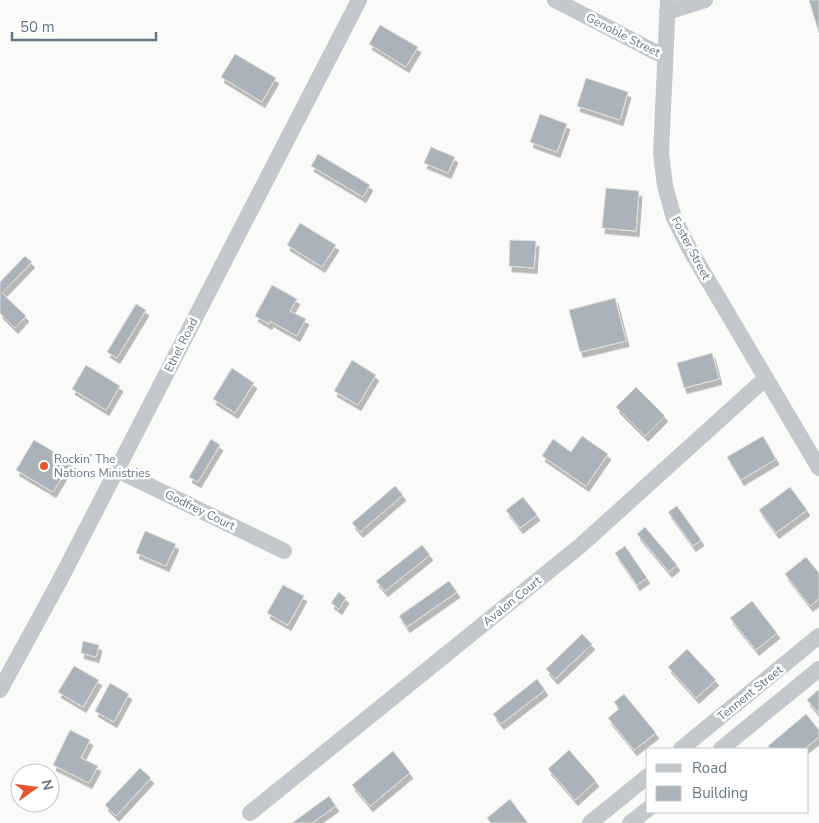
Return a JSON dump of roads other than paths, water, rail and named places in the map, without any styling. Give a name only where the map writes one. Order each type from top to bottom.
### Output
[{"type":"street","name":"Ethel Road","points":[[0,690],[59,582],[359,0]]},
{"type":"street","name":"Genoble Street","points":[[554,0],[665,57]]},
{"type":"street","points":[[667,6],[705,0]]},
{"type":"street","name":"Foster Street","points":[[667,6],[660,153],[664,186],[674,218],[689,248],[819,468]]},
{"type":"street","name":"Avalon Court","points":[[250,813],[580,546],[766,378]]},
{"type":"street","name":"Godfrey Court","points":[[117,470],[284,551]]},
{"type":"street","name":"Tennent Street","points":[[682,748],[819,636]]},
{"type":"street","name":"Tennent Street","points":[[722,748],[819,669]]},
{"type":"street","points":[[590,823],[646,778]]},
{"type":"street","points":[[630,823],[646,811]]},
{"type":"place","name":"Rockin’ The Nations Ministries","points":[[44,466]]}]
